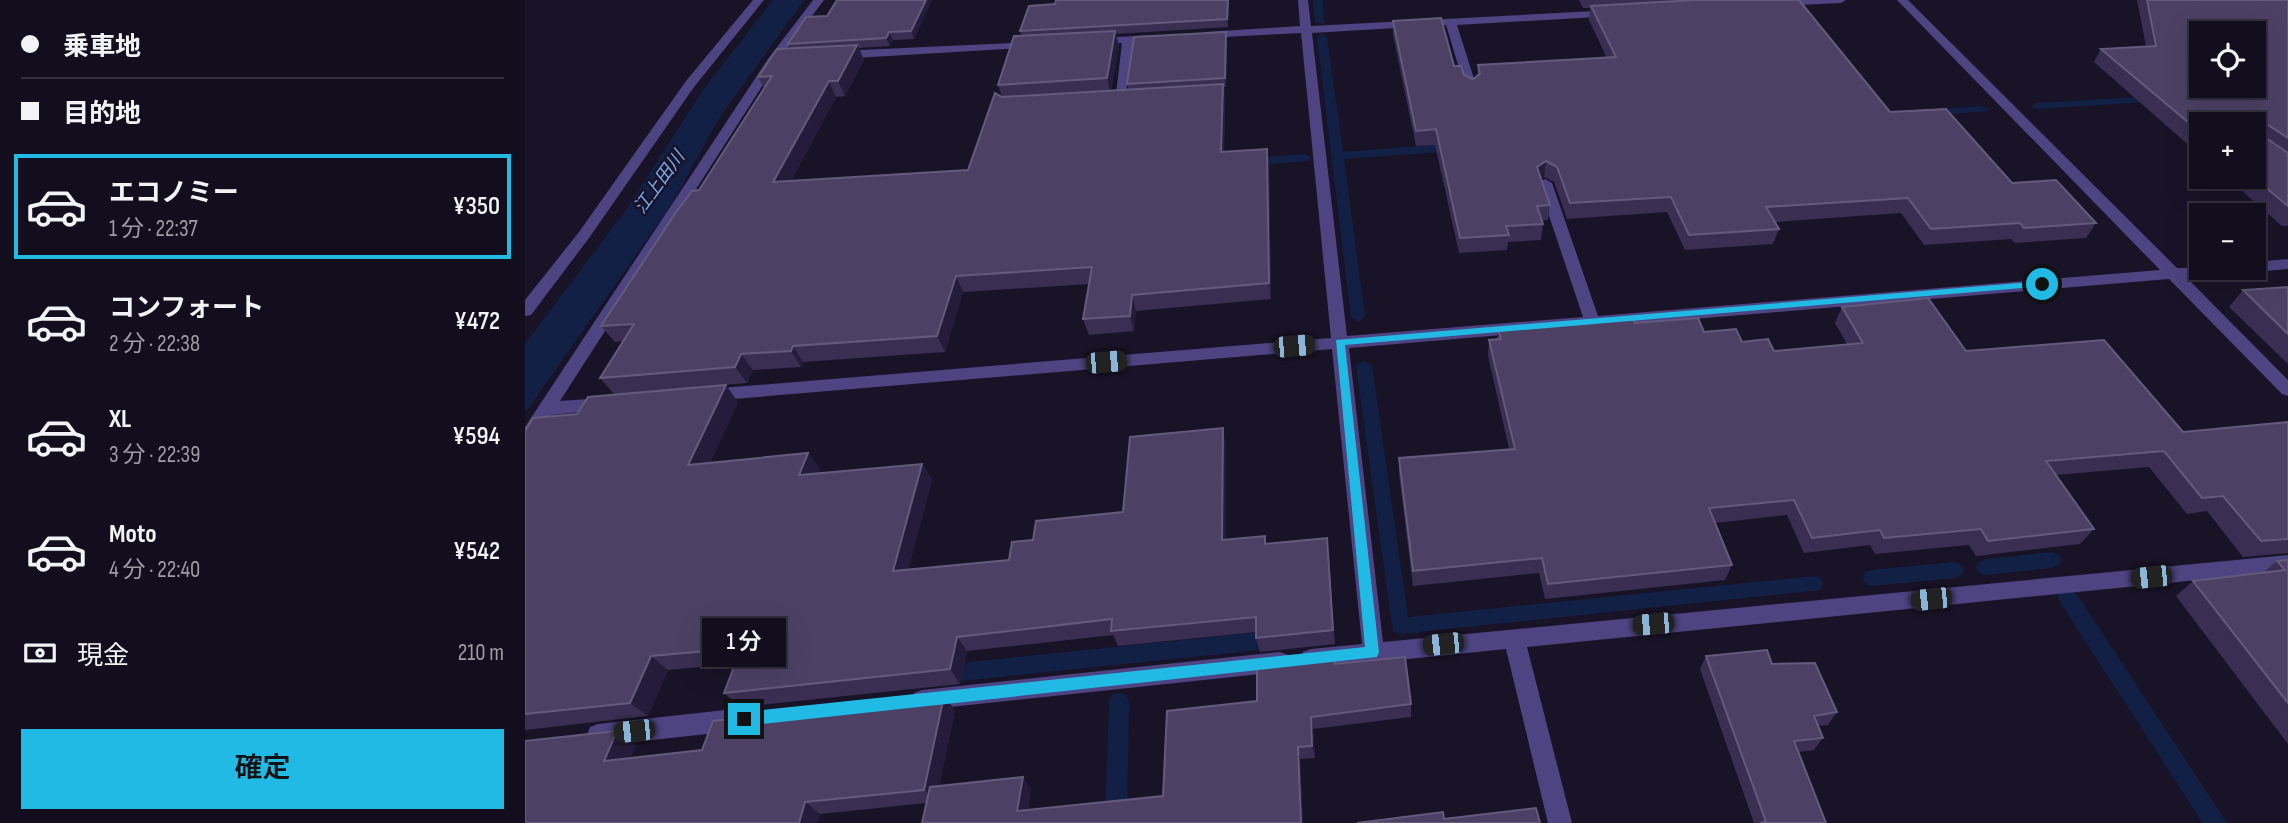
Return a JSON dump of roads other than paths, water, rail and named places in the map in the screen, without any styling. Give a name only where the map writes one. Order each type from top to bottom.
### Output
[{"type":"street","points":[[525,311],[584,235],[690,83],[759,0]]},
{"type":"street","points":[[525,441],[819,0]]},
{"type":"street","points":[[1303,0],[1373,652]]},
{"type":"street","points":[[1760,4],[1841,0]]},
{"type":"street","points":[[1902,0],[2288,390]]},
{"type":"street","points":[[1196,36],[1632,12]]},
{"type":"street","points":[[1451,22],[1471,88]]},
{"type":"street","points":[[1087,42],[1169,37]]},
{"type":"street","points":[[1105,100],[1126,99],[1128,40]]},
{"type":"street","points":[[828,56],[1047,44]]},
{"type":"street","points":[[1545,183],[1593,321]]},
{"type":"street","points":[[2266,266],[2288,264]]},
{"type":"street","points":[[696,396],[2189,272]]},
{"type":"street","points":[[547,409],[615,403]]},
{"type":"street","points":[[900,703],[1514,637],[2288,563]]},
{"type":"street","points":[[1514,637],[1560,823]]},
{"type":"street","points":[[581,737],[761,718]]},
{"type":"water","name":"江上田川","points":[[773,0],[804,0],[718,120],[670,207],[525,413],[525,344],[626,210],[703,90]]},
{"type":"waterway","points":[[1318,0],[1320,22]]},
{"type":"waterway","points":[[1322,37],[1337,156]]},
{"type":"waterway","points":[[2037,106],[2156,99]]},
{"type":"waterway","points":[[1929,113],[1982,109]]},
{"type":"waterway","points":[[1337,156],[1456,147]]},
{"type":"waterway","points":[[1337,156],[1358,317]]},
{"type":"waterway","points":[[1248,162],[1305,158]]},
{"type":"waterway","points":[[1364,366],[1400,626],[1815,584]]},
{"type":"waterway","points":[[1985,567],[2052,560]]},
{"type":"waterway","points":[[1872,578],[1955,570]]},
{"type":"waterway","points":[[2067,596],[2216,823]]},
{"type":"waterway","points":[[942,674],[1279,639]]},
{"type":"waterway","points":[[1116,823],[1119,702]]}]
